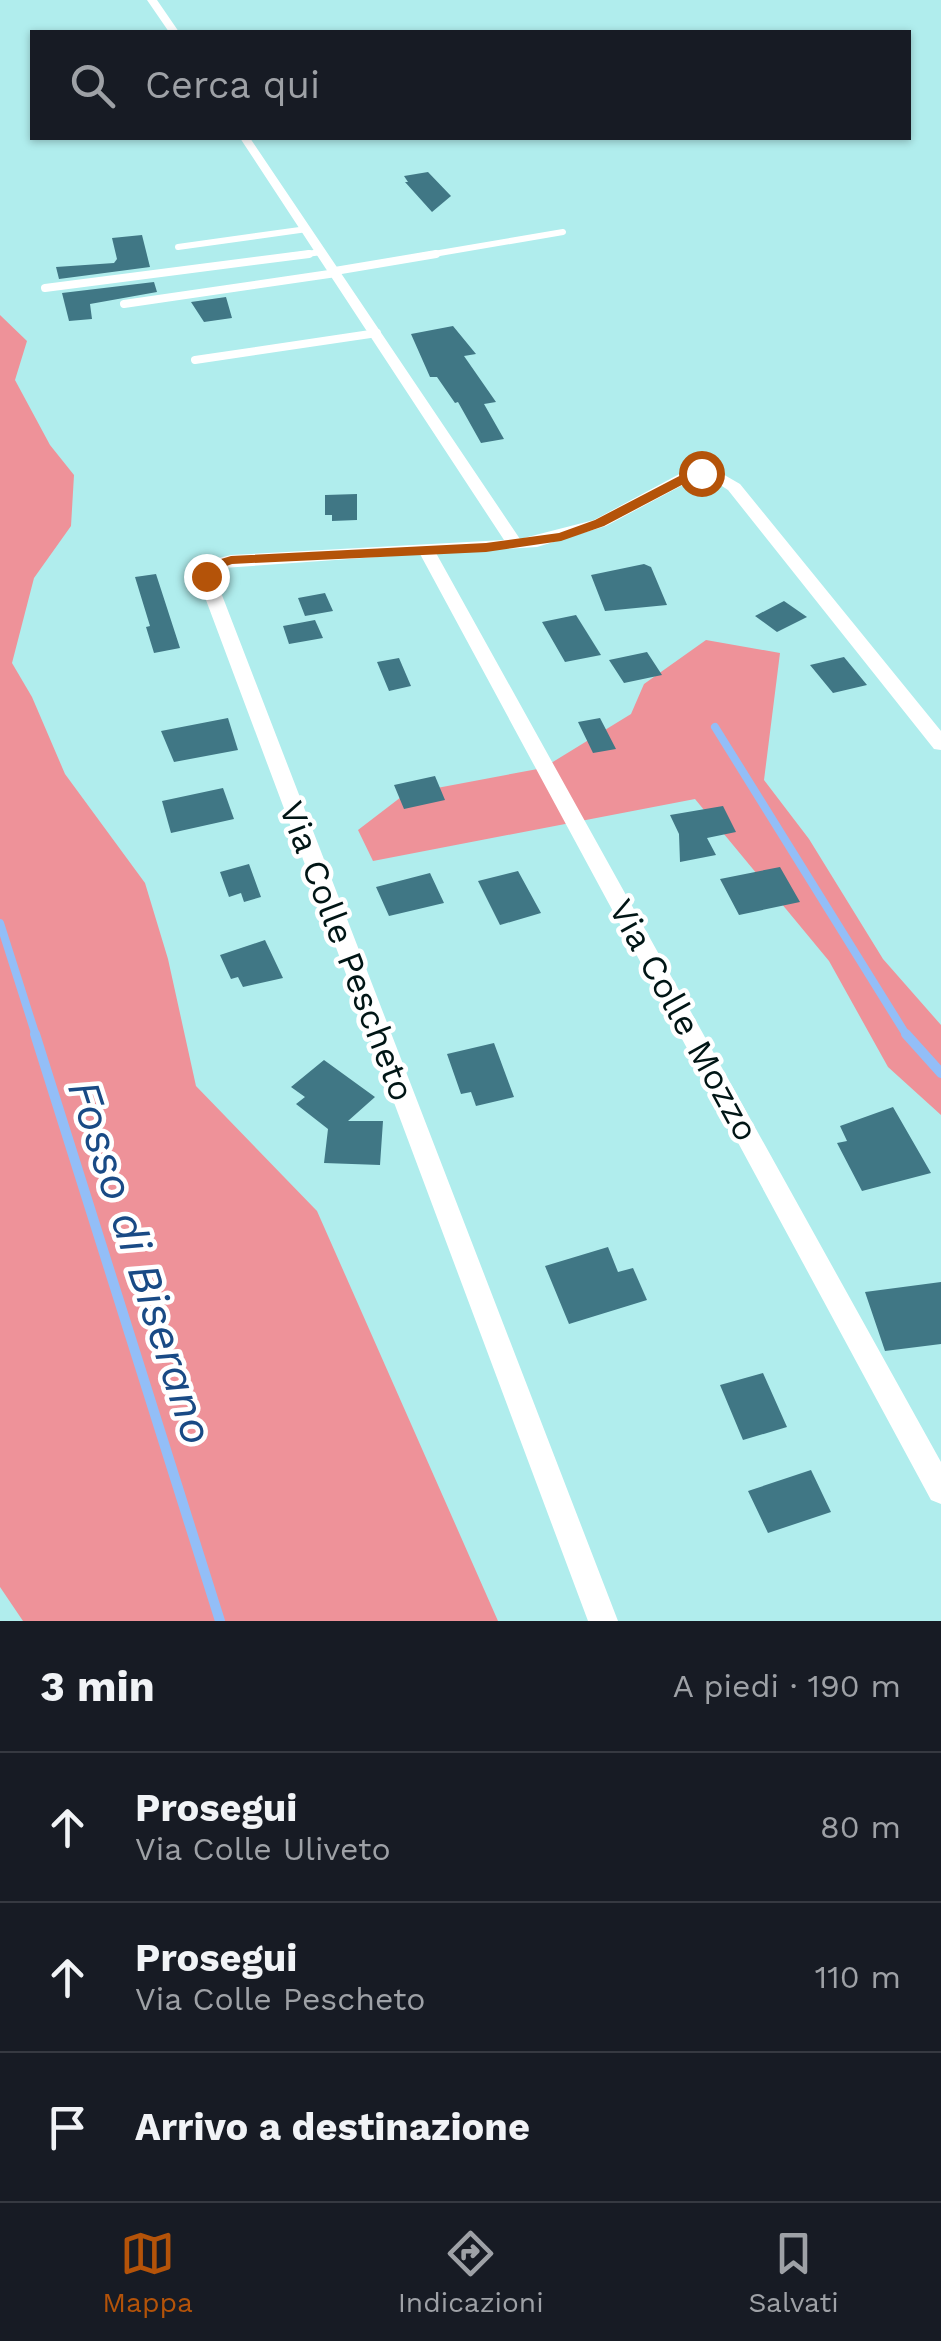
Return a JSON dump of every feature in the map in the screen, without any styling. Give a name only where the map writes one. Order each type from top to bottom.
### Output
[{"type":"street","points":[[152,0],[173,30]]},
{"type":"street","points":[[246,140],[516,545]]},
{"type":"street","name":"Via Colle Pescheto","points":[[603,1621],[206,580],[213,566],[231,560],[516,545],[587,528],[692,474],[720,476],[734,488],[941,744]]},
{"type":"street","name":"Via Colle Mozzo","points":[[426,550],[941,1490]]},
{"type":"lane","points":[[178,247],[307,230]]},
{"type":"lane","points":[[124,304],[563,232]]},
{"type":"lane","points":[[45,288],[322,252]]},
{"type":"lane","points":[[242,281],[335,271]]},
{"type":"lane","points":[[195,360],[376,332]]},
{"type":"shaded area","points":[[0,315],[27,341],[15,380],[50,445],[74,475],[71,526],[34,578],[12,663],[32,697],[65,774],[145,883],[168,959],[196,1086],[317,1211],[498,1621],[23,1621],[0,1587]]},
{"type":"shaded area","points":[[706,640],[780,653],[764,780],[809,839],[883,959],[941,1025],[941,1115],[888,1067],[829,961],[695,799],[373,861],[358,830],[405,794],[543,768],[631,714],[644,684]]},
{"type":"building","points":[[428,172],[451,196],[432,212],[404,176]]},
{"type":"building","points":[[142,235],[150,267],[59,279],[56,267],[114,263],[117,259],[112,238]]},
{"type":"building","points":[[154,282],[157,292],[90,304],[92,319],[69,321],[62,293]]},
{"type":"building","points":[[226,297],[232,318],[204,322],[191,302]]},
{"type":"building","points":[[453,326],[476,354],[464,356],[496,402],[484,404],[504,439],[481,443],[458,402],[437,377],[430,377],[411,334]]},
{"type":"building","points":[[357,494],[357,520],[332,521],[332,515],[325,515],[325,495]]},
{"type":"building","points":[[644,564],[651,567],[667,605],[605,611],[591,575]]},
{"type":"building","points":[[156,574],[180,648],[154,653],[135,577]]},
{"type":"building","points":[[325,593],[333,611],[305,616],[298,598]]},
{"type":"building","points":[[784,601],[807,617],[777,632],[755,616]]},
{"type":"building","points":[[576,615],[601,655],[565,662],[542,622]]},
{"type":"building","points":[[315,620],[323,638],[289,644],[283,626]]},
{"type":"building","points":[[647,652],[662,675],[624,683],[609,660]]},
{"type":"building","points":[[844,657],[867,685],[833,693],[810,665]]},
{"type":"building","points":[[399,658],[411,686],[389,691],[377,662]]},
{"type":"building","points":[[228,718],[238,750],[174,762],[161,731]]},
{"type":"building","points":[[600,718],[616,749],[593,753],[578,722]]},
{"type":"building","points":[[435,776],[445,800],[404,809],[394,785]]},
{"type":"building","points":[[223,788],[234,819],[171,833],[162,801]]},
{"type":"building","points":[[723,806],[736,832],[707,838],[716,855],[680,862],[679,834],[670,815]]},
{"type":"building","points":[[249,864],[261,897],[244,902],[241,893],[229,897],[220,872]]},
{"type":"building","points":[[780,867],[800,902],[739,915],[720,879]]},
{"type":"building","points":[[518,871],[541,913],[500,925],[478,881]]},
{"type":"building","points":[[430,873],[444,903],[389,916],[376,887]]},
{"type":"building","points":[[265,940],[283,978],[243,987],[238,977],[231,979],[220,955]]},
{"type":"building","points":[[494,1043],[514,1097],[476,1106],[471,1092],[461,1094],[447,1054]]},
{"type":"building","points":[[324,1060],[375,1097],[348,1121],[383,1121],[380,1165],[324,1163],[328,1129],[296,1104],[305,1097],[291,1087]]},
{"type":"building","points":[[893,1107],[931,1173],[862,1191],[837,1143],[847,1141],[840,1126]]},
{"type":"building","points":[[608,1247],[618,1272],[633,1268],[647,1300],[569,1324],[545,1266]]},
{"type":"building","points":[[941,1282],[941,1344],[885,1351],[865,1292]]},
{"type":"building","points":[[763,1373],[787,1427],[743,1440],[720,1385]]},
{"type":"building","points":[[811,1470],[831,1512],[768,1533],[748,1491]]},
{"type":"waterway","points":[[715,727],[907,1036]]},
{"type":"waterway","name":"Fosso di Biserano","points":[[0,923],[36,1036]]},
{"type":"waterway","name":"Fosso di Biserano","points":[[35,1034],[220,1621]]},
{"type":"waterway","points":[[906,1034],[941,1073]]},
{"type":"route","points":[[206,576],[213,566],[231,560],[486,548],[561,537],[600,523],[692,474],[701,473]]}]
